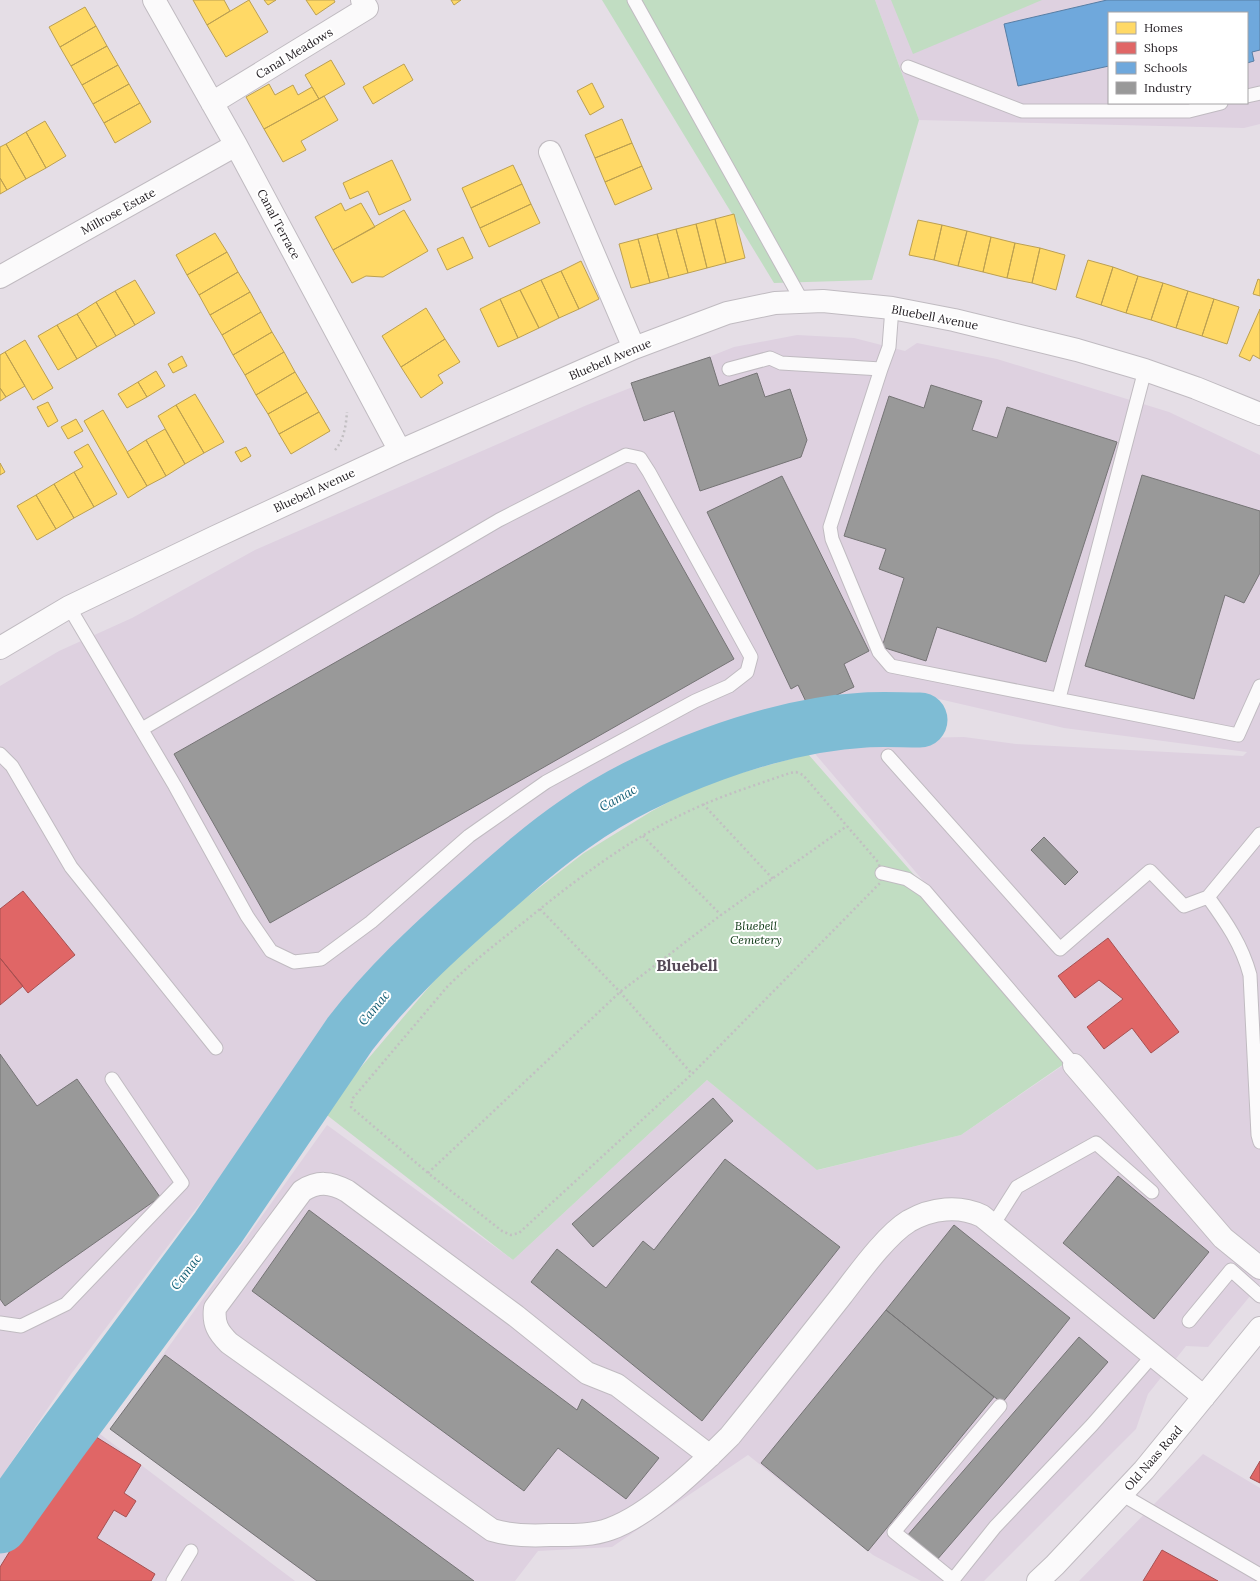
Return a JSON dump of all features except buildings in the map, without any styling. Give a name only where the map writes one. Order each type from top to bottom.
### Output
[{"type":"street","name":"Canal Terrace","points":[[154,0],[236,145],[400,450]]},
{"type":"street","name":"Canal Meadows","points":[[212,103],[367,8],[362,0]]},
{"type":"street","name":"Millrose Estate","points":[[0,277],[236,145]]},
{"type":"street","points":[[550,152],[634,348]]},
{"type":"street","name":"Bluebell Avenue","points":[[0,648],[69,607],[215,536],[400,450],[634,348],[727,313],[775,303],[802,301],[892,308],[992,329],[1077,350],[1145,370],[1196,388],[1260,414]]},
{"type":"street","points":[[1074,1065],[1222,1238],[1260,1268]]},
{"type":"street","points":[[710,1456],[617,1385],[587,1373],[510,1312],[347,1191],[337,1186],[322,1183],[312,1185],[302,1191],[216,1308],[214,1320],[218,1330],[229,1343],[492,1530],[520,1536],[583,1535],[610,1530],[650,1508],[710,1456],[730,1436],[863,1269],[894,1234],[909,1222],[925,1214],[943,1210],[959,1209],[971,1211],[993,1225],[1204,1397]]},
{"type":"street","name":"Old Naas Road","points":[[1038,1581],[1056,1565],[1144,1470],[1260,1328]]},
{"type":"lane","points":[[634,0],[802,301]]},
{"type":"lane","points":[[908,67],[1022,111],[1189,111],[1217,104]]},
{"type":"lane","points":[[1248,96],[1260,93]]},
{"type":"lane","points":[[892,308],[889,347],[880,369],[830,527],[832,539],[879,652],[891,666],[1059,698],[1238,735],[1260,686]]},
{"type":"lane","points":[[729,369],[770,358],[781,363],[880,369]]},
{"type":"lane","points":[[1059,698],[1145,370]]},
{"type":"lane","points":[[69,607],[176,786],[251,922],[271,951],[294,962],[321,959],[371,922],[476,832],[546,782],[695,701],[729,686],[746,672],[751,657],[649,472],[640,458],[626,454],[499,520],[142,729]]},
{"type":"lane","points":[[0,754],[12,766],[71,867],[216,1048]]},
{"type":"lane","points":[[888,756],[1060,949],[1150,871],[1184,906],[1208,897],[1260,834]]},
{"type":"lane","points":[[882,873],[907,879],[925,891],[1074,1065]]},
{"type":"lane","points":[[1208,897],[1236,937],[1245,955],[1250,975],[1258,1135],[1260,1142]]},
{"type":"lane","points":[[0,1323],[21,1326],[66,1304],[182,1183],[112,1079]]},
{"type":"lane","points":[[993,1225],[1017,1187],[1096,1142],[1152,1192]]},
{"type":"lane","points":[[1189,1321],[1231,1270],[1260,1296]]},
{"type":"lane","points":[[1000,1406],[894,1532],[952,1580],[995,1527],[1092,1425],[1153,1355]]},
{"type":"lane","points":[[1121,1494],[1260,1574]]},
{"type":"lane","points":[[173,1581],[191,1551]]},
{"type":"path","points":[[796,772],[803,775],[878,862],[882,873],[881,882],[877,888],[692,1074],[519,1233],[512,1235],[502,1231],[428,1173],[351,1107],[353,1098],[410,1029],[463,971],[540,909],[591,871],[643,836],[703,804],[790,773],[796,772]]},
{"type":"path","points":[[703,804],[772,878]]},
{"type":"path","points":[[428,1173],[620,992],[721,915],[847,826]]},
{"type":"path","points":[[643,836],[721,915]]},
{"type":"path","points":[[540,909],[620,992],[692,1074]]},
{"type":"shaded area","points":[[875,0],[1260,0],[1260,124],[1244,128],[919,120]]},
{"type":"shaded area","points":[[797,335],[854,338],[905,351],[917,343],[997,359],[1169,412],[1260,455],[1260,1251],[1258,1253],[1260,1284],[1208,1347],[1186,1346],[1148,1394],[1136,1429],[984,1581],[921,1581],[873,1555],[748,1455],[612,1547],[538,1551],[515,1581],[316,1581],[110,1429],[327,1125],[513,1260],[707,1080],[818,1170],[961,1135],[1074,1058],[811,749],[871,739],[964,737],[1016,744],[1243,756],[1247,752],[1064,728],[926,696],[825,717],[773,709],[676,740],[599,784],[486,866],[389,962],[289,1086],[71,1374],[0,1479],[0,686],[59,651],[132,618],[255,550],[587,405],[734,347]]},
{"type":"shaded area","points":[[84,1422],[295,1581],[0,1581],[0,1553]]},
{"type":"shaded area","points":[[1203,1454],[1260,1488],[1260,1581],[1079,1581]]},
{"type":"green space","points":[[602,0],[875,0],[919,120],[872,280],[774,283]]},
{"type":"green space","points":[[891,0],[1042,0],[913,54]]},
{"type":"green space","name":"Bluebell Cemetery","points":[[808,754],[1074,1057],[961,1135],[817,1170],[707,1080],[513,1260],[323,1112],[451,961],[469,942],[584,853],[652,811],[702,784]]},
{"type":"waterway","name":"Camac","points":[[0,1526],[59,1443],[218,1228],[350,1034],[394,983],[442,936],[499,885],[536,853],[575,824],[639,786],[675,769],[753,741],[791,731],[829,724],[865,720],[920,720]]},
{"type":"district","name":"Bluebell","points":[[687,965]]}]
